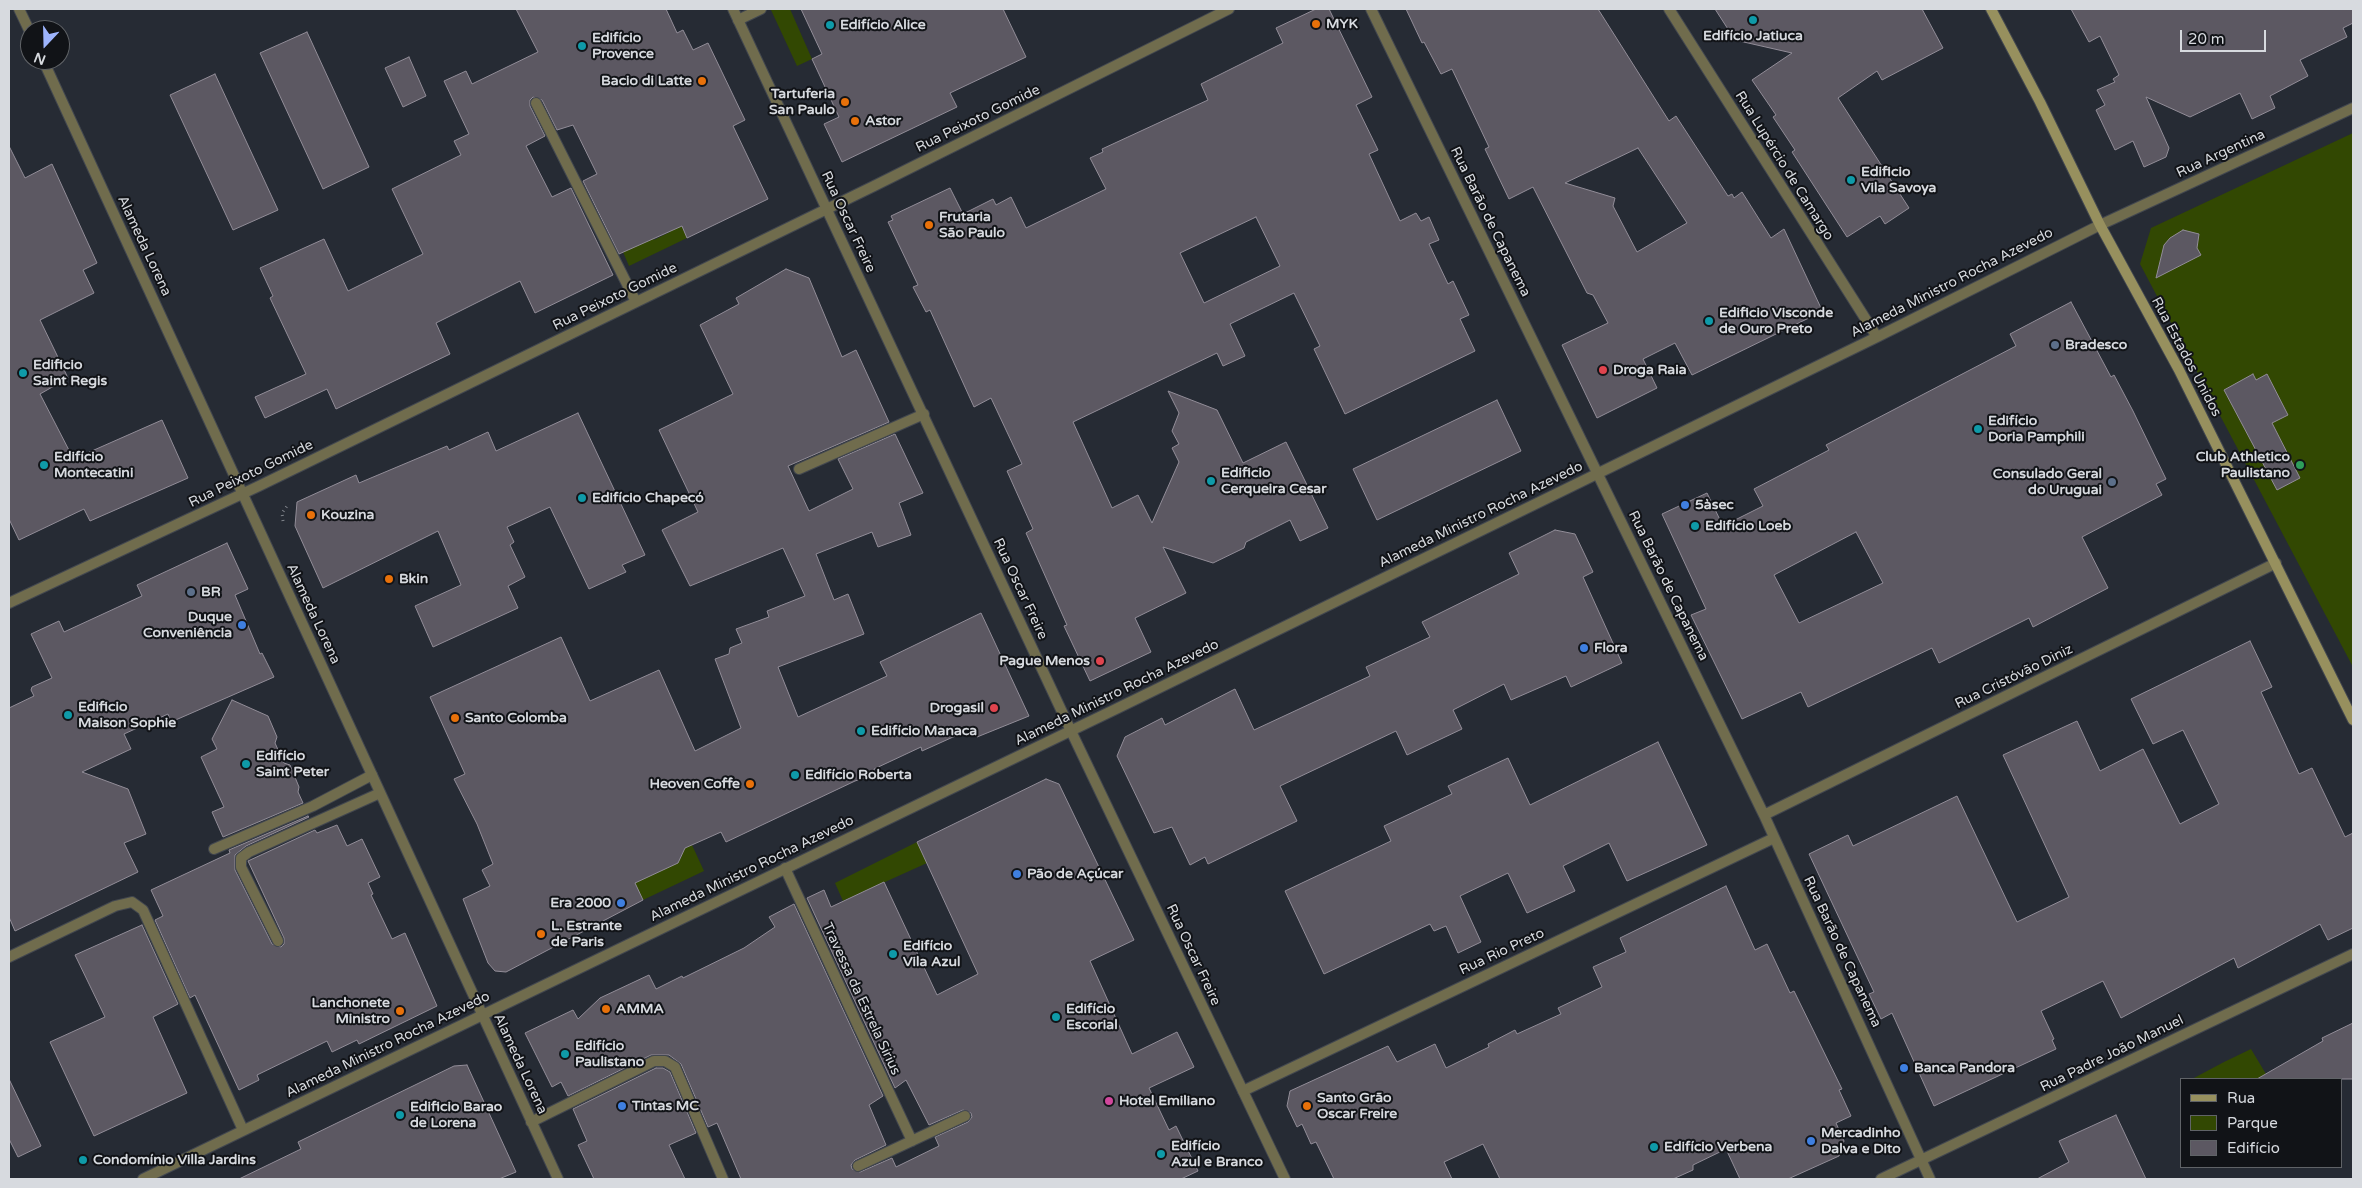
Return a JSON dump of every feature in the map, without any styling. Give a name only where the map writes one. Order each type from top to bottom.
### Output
[{"type":"main road","name":"Rua Estados Unidos","points":[[1991,9],[2040,102],[2100,224],[2179,370],[2353,720]]},
{"type":"street","name":"Rua Oscar Freire","points":[[733,9],[1071,731],[1285,1179]]},
{"type":"street","points":[[738,20],[761,9]]},
{"type":"street","name":"Rua Peixoto Gomide","points":[[9,603],[242,493],[636,302],[1229,9]]},
{"type":"street","name":"Rua Barão de Capanema","points":[[1371,9],[1764,815],[1930,1179]]},
{"type":"street","name":"Rua Lupércio de Camargo","points":[[1669,9],[1877,337]]},
{"type":"street","name":"Alameda Lorena","points":[[48,70],[558,1179]]},
{"type":"street","points":[[536,103],[636,302]]},
{"type":"street","name":"Rua Argentina","points":[[2100,224],[2353,108]]},
{"type":"street","name":"Alameda Ministro Rocha Azevedo","points":[[143,1179],[1071,731],[1877,337],[2100,224]]},
{"type":"street","points":[[799,469],[924,414]]},
{"type":"street","name":"Rua Cristóvão Diniz","points":[[1764,815],[2276,563]]},
{"type":"street","points":[[214,849],[313,806],[372,775]]},
{"type":"street","points":[[278,940],[241,867],[241,858],[249,852],[380,793]]},
{"type":"street","name":"Rua Rio Preto","points":[[1243,1091],[1774,838]]},
{"type":"street","name":"Travessa da Estrela Sírius","points":[[785,868],[912,1141]]},
{"type":"street","points":[[9,957],[115,906],[132,902],[143,910],[243,1130]]},
{"type":"street","name":"Rua Padre João Manuel","points":[[1882,1179],[2353,954]]},
{"type":"street","points":[[531,1122],[654,1061],[665,1061],[675,1067],[723,1179]]},
{"type":"street","points":[[858,1166],[965,1116]]},
{"type":"path","points":[[283,521],[282,513],[287,506]]},
{"type":"green space","points":[[790,9],[812,59],[797,66],[771,10]]},
{"type":"green space","name":"Club Athletico Paulistano","points":[[2353,133],[2353,667],[2140,264],[2151,228]]},
{"type":"green space","points":[[680,222],[687,238],[629,266],[623,252],[652,235],[654,240],[670,232],[669,228]]},
{"type":"green space","points":[[917,842],[927,863],[843,901],[835,883]]},
{"type":"green space","points":[[692,845],[704,871],[643,900],[632,877],[677,863],[682,856],[681,850]]},
{"type":"green space","points":[[2251,1049],[2268,1078],[2194,1078]]},
{"type":"building","points":[[516,9],[666,9],[677,33],[683,30],[693,50],[708,43],[745,120],[733,126],[768,199],[687,238],[682,226],[619,254],[583,181],[597,174],[573,125],[557,130],[542,100],[533,97],[530,100],[530,106],[545,136],[526,146],[552,197],[571,188],[613,275],[535,313],[520,281],[436,323],[450,354],[336,409],[327,389],[265,418],[255,397],[306,374],[270,298],[273,296],[260,268],[324,239],[348,291],[423,254],[392,189],[461,155],[454,141],[469,134],[444,81],[466,71],[472,84],[538,52]]},
{"type":"building","points":[[801,9],[1003,9],[1026,57],[950,93],[957,107],[842,162],[824,124],[839,117],[812,59],[822,54]]},
{"type":"building","points":[[1316,9],[1329,9],[1372,97],[1356,105],[1378,150],[1369,154],[1400,221],[1416,213],[1421,221],[1429,217],[1439,240],[1429,244],[1448,284],[1453,281],[1469,315],[1460,319],[1475,351],[1345,414],[1314,349],[1320,346],[1294,293],[1230,324],[1245,356],[1223,366],[1217,353],[1073,422],[1112,508],[1138,495],[1152,523],[1179,462],[1172,448],[1179,444],[1172,431],[1179,413],[1168,391],[1217,410],[1243,463],[1286,442],[1328,528],[1300,541],[1290,520],[1246,542],[1244,548],[1213,563],[1163,547],[1186,593],[1135,618],[1151,652],[1090,681],[1064,626],[1067,625],[1026,533],[1033,529],[1007,471],[1022,464],[991,398],[974,407],[930,310],[926,312],[913,287],[918,285],[888,222],[893,220],[891,216],[950,188],[963,214],[993,199],[996,205],[1011,197],[1026,228],[1106,189],[1090,158],[1103,152],[1102,149],[1208,100],[1201,84],[1283,43],[1276,28]],"holes":[[[1256,217],[1280,266],[1204,303],[1180,253]]]},
{"type":"building","points":[[1406,9],[1598,9],[1669,121],[1676,116],[1728,196],[1732,194],[1734,198],[1742,192],[1771,238],[1784,229],[1821,308],[1813,312],[1815,315],[1692,375],[1675,343],[1643,359],[1657,388],[1597,418],[1562,345],[1608,323],[1593,295],[1587,293],[1533,187],[1509,199],[1485,149],[1489,147],[1452,69],[1441,74],[1424,42],[1422,43]],"holes":[[[1638,148],[1687,223],[1637,252],[1613,206],[1615,198],[1565,183]]]},
{"type":"building","points":[[1715,9],[1922,9],[1943,48],[1882,80],[1877,71],[1838,98],[1909,208],[1885,224],[1880,216],[1847,237],[1792,152],[1795,150],[1773,117],[1776,115],[1752,80],[1792,53],[1735,40]]},
{"type":"building","points":[[2071,9],[2353,9],[2353,23],[2343,28],[2347,37],[2300,60],[2308,76],[2270,96],[2275,108],[2252,119],[2240,93],[2190,117],[2146,97],[2169,148],[2166,157],[2144,167],[2133,141],[2115,150],[2096,110],[2105,105],[2097,90],[2115,82],[2113,79],[2119,75],[2100,36],[2089,42]]},
{"type":"building","points":[[307,32],[369,167],[323,189],[260,53]]},
{"type":"building","points":[[409,57],[426,96],[403,107],[385,68]]},
{"type":"building","points":[[215,74],[278,210],[233,230],[170,95]]},
{"type":"building","points":[[9,146],[25,178],[52,164],[97,263],[83,270],[94,293],[40,320],[68,378],[40,394],[72,456],[83,451],[85,454],[162,420],[188,478],[90,521],[84,509],[19,540],[9,519]]},
{"type":"building","points":[[2183,230],[2199,234],[2197,248],[2201,255],[2156,278],[2164,245],[2170,238]]},
{"type":"building","points":[[786,269],[809,278],[842,357],[856,350],[889,422],[788,466],[809,511],[853,489],[838,459],[895,434],[923,493],[899,503],[911,535],[878,547],[872,532],[816,554],[834,600],[848,594],[864,634],[778,667],[798,717],[887,676],[880,662],[981,613],[1029,716],[977,737],[973,728],[922,751],[921,747],[874,769],[876,774],[855,781],[726,842],[721,832],[685,848],[678,863],[635,883],[643,900],[506,972],[495,971],[488,963],[463,899],[490,886],[482,870],[493,864],[477,824],[454,779],[465,774],[430,697],[561,637],[590,701],[659,670],[695,751],[741,728],[715,659],[729,654],[730,648],[742,643],[736,629],[769,617],[767,611],[805,596],[783,548],[690,586],[662,530],[698,512],[659,430],[733,394],[700,325],[739,304],[736,298]]},
{"type":"building","points":[[2071,302],[2111,377],[2114,375],[2166,479],[2156,484],[2162,495],[2082,537],[2108,588],[2033,627],[2029,618],[1939,663],[1932,648],[1808,707],[1801,692],[1742,719],[1691,615],[1706,609],[1662,514],[1707,493],[1723,526],[1763,506],[1754,489],[1829,450],[1826,445],[2016,346],[2010,334]],"holes":[[[1856,532],[1883,583],[1799,623],[1774,575]]]},
{"type":"building","points":[[2253,374],[2256,380],[2267,374],[2288,415],[2272,423],[2300,478],[2277,490],[2224,390]]},
{"type":"building","points":[[1497,400],[1521,451],[1377,520],[1353,469]]},
{"type":"building","points":[[578,413],[645,555],[622,565],[626,572],[589,589],[550,507],[507,527],[514,542],[510,545],[525,577],[508,586],[518,608],[433,647],[415,606],[461,585],[438,531],[323,588],[295,526],[297,502],[356,475],[359,483],[447,446],[449,450],[488,432],[496,451]]},
{"type":"building","points":[[1555,530],[1575,534],[1593,572],[1583,577],[1622,663],[1571,687],[1566,676],[1511,700],[1504,684],[1453,710],[1462,729],[1407,755],[1396,731],[1280,786],[1297,821],[1208,864],[1205,857],[1190,865],[1172,827],[1154,833],[1117,756],[1125,737],[1162,718],[1165,725],[1235,689],[1254,730],[1370,676],[1366,667],[1430,637],[1422,622],[1519,574],[1509,553]]},
{"type":"building","points":[[227,543],[248,589],[235,595],[260,654],[262,653],[274,677],[171,722],[168,714],[124,734],[131,749],[82,772],[128,789],[146,834],[124,843],[138,872],[15,931],[9,917],[9,708],[34,696],[31,690],[32,687],[52,678],[31,634],[59,621],[64,632],[142,596],[137,585]]},
{"type":"building","points":[[2250,641],[2272,687],[2261,692],[2299,774],[2312,768],[2345,837],[2353,833],[2353,928],[2328,940],[2320,924],[2238,968],[2234,958],[2121,1018],[2103,981],[2041,1011],[2054,1039],[2052,1040],[2056,1049],[1934,1106],[1892,1013],[1881,1019],[1869,994],[1874,992],[1809,854],[1848,835],[1853,846],[1957,796],[2017,922],[2069,897],[2003,755],[2077,721],[2100,771],[2143,749],[2180,824],[2219,804],[2183,730],[2153,744],[2131,699]]},
{"type":"building","name":"Edifício Saint Peter","points":[[232,700],[268,716],[277,737],[275,743],[284,763],[290,765],[303,803],[223,837],[212,812],[224,807],[201,757],[217,749],[212,739]]},
{"type":"building","points":[[1658,742],[1707,845],[1627,881],[1609,843],[1563,866],[1575,891],[1527,913],[1508,873],[1460,896],[1481,942],[1458,953],[1446,926],[1434,931],[1430,924],[1324,974],[1285,891],[1391,841],[1384,826],[1452,794],[1448,786],[1508,758],[1530,805]]},
{"type":"building","points":[[1046,779],[1059,784],[1134,940],[1090,961],[1132,1054],[1177,1032],[1194,1067],[1149,1088],[1169,1130],[1176,1126],[1198,1171],[1181,1179],[741,1179],[717,1123],[708,1127],[681,1064],[669,1055],[651,1055],[568,1096],[561,1082],[552,1087],[525,1033],[573,1010],[578,1019],[600,998],[649,975],[656,989],[682,976],[683,978],[744,948],[775,927],[769,917],[794,904],[883,1096],[869,1105],[886,1145],[855,1160],[851,1165],[852,1169],[860,1172],[892,1158],[896,1167],[939,1146],[935,1137],[968,1122],[972,1117],[971,1113],[963,1110],[929,1125],[906,1080],[895,1088],[807,898],[824,890],[831,907],[884,882],[937,995],[978,974],[917,842]]},
{"type":"building","points":[[308,816],[246,846],[235,855],[235,870],[272,944],[281,947],[284,944],[284,938],[248,861],[315,830],[317,833],[337,825],[347,846],[362,839],[380,877],[368,883],[373,894],[371,895],[392,939],[405,933],[437,1006],[359,1044],[357,1040],[332,1052],[327,1041],[257,1075],[259,1080],[239,1090],[195,995],[190,998],[155,920],[163,916],[151,890],[230,853],[229,850]]},
{"type":"building","points":[[1726,886],[1755,950],[1767,944],[1790,993],[1794,991],[1842,1089],[1839,1090],[1851,1116],[1836,1123],[1844,1141],[1839,1156],[1788,1179],[1740,1179],[1726,1149],[1693,1165],[1693,1170],[1673,1179],[1500,1179],[1483,1144],[1444,1162],[1452,1179],[1334,1179],[1316,1142],[1311,1144],[1302,1124],[1297,1127],[1287,1106],[1290,1091],[1388,1046],[1397,1062],[1435,1044],[1446,1068],[1489,1047],[1488,1044],[1515,1030],[1517,1034],[1561,1014],[1558,1008],[1602,987],[1593,967],[1626,952],[1620,938]]},
{"type":"building","points":[[142,925],[178,1004],[153,1017],[187,1093],[94,1136],[50,1042],[105,1017],[75,955]]},
{"type":"building","points":[[2353,1023],[2353,1079],[2259,1078],[2323,1041],[2322,1038]]},
{"type":"building","points":[[467,1065],[516,1172],[499,1179],[239,1179],[301,1149],[298,1142],[454,1066]]},
{"type":"building","points":[[656,1068],[663,1068],[670,1072],[696,1133],[669,1145],[685,1179],[594,1179],[578,1145],[587,1141],[573,1109]]},
{"type":"building","points":[[9,1079],[41,1146],[18,1157],[9,1139]]},
{"type":"building","points":[[2116,1115],[2146,1179],[2037,1179],[2069,1162],[2059,1141]]},
{"type":"place","name":"Edifício Jatiuca","points":[[1753,20]]},
{"type":"place","name":"MYK","points":[[1316,24]]},
{"type":"place","name":"Edifício Alice","points":[[830,25]]},
{"type":"place","name":"Edifício Provence","points":[[582,46]]},
{"type":"place","name":"Bacio di Latte","points":[[702,81]]},
{"type":"place","name":"Tartuferia San Paulo","points":[[845,102]]},
{"type":"place","name":"Astor","points":[[855,121]]},
{"type":"place","name":"Edificio Vila Savoya","points":[[1851,180]]},
{"type":"place","name":"Frutaria São Paulo","points":[[929,225]]},
{"type":"place","name":"Edificio Visconde de Ouro Preto","points":[[1709,321]]},
{"type":"place","name":"Bradesco","points":[[2055,345]]},
{"type":"place","name":"Droga Raia","points":[[1603,370]]},
{"type":"place","name":"Edificio Saint Regis","points":[[23,373]]},
{"type":"place","name":"Edifício Doria Pamphili","points":[[1978,429]]},
{"type":"place","name":"Edifício Montecatini","points":[[44,465]]},
{"type":"place","name":"Club Athletico Paulistano","points":[[2300,465]]},
{"type":"place","name":"Edificio Cerqueira Cesar","points":[[1211,481]]},
{"type":"place","name":"Consulado Geral do Uruguai","points":[[2112,482]]},
{"type":"place","name":"Edifício Chapecó","points":[[582,498]]},
{"type":"place","name":"5àsec","points":[[1685,505]]},
{"type":"place","name":"Kouzina","points":[[311,515]]},
{"type":"place","name":"Edifício Loeb","points":[[1695,526]]},
{"type":"place","name":"Bkin","points":[[389,579]]},
{"type":"place","name":"BR","points":[[191,592]]},
{"type":"place","name":"Duque Conveniência","points":[[242,625]]},
{"type":"place","name":"Flora","points":[[1584,648]]},
{"type":"place","name":"Pague Menos","points":[[1100,661]]},
{"type":"place","name":"Drogasil","points":[[994,708]]},
{"type":"place","name":"Edificio Maison Sophie","points":[[68,715]]},
{"type":"place","name":"Santo Colomba","points":[[455,718]]},
{"type":"place","name":"Edifício Manaca","points":[[861,731]]},
{"type":"place","name":"Edifício Saint Peter","points":[[246,764]]},
{"type":"place","name":"Edifício Roberta","points":[[795,775]]},
{"type":"place","name":"Heoven Coffe","points":[[750,784]]},
{"type":"place","name":"Pão de Açúcar","points":[[1017,874]]},
{"type":"place","name":"Era 2000","points":[[621,903]]},
{"type":"place","name":"L. Estrante de Paris","points":[[541,934]]},
{"type":"place","name":"Edifício Vila Azul","points":[[893,954]]},
{"type":"place","name":"AMMA","points":[[606,1009]]},
{"type":"place","name":"Lanchonete Ministro","points":[[400,1011]]},
{"type":"place","name":"Edifício Escorial","points":[[1056,1017]]},
{"type":"place","name":"Edifício Paulistano","points":[[565,1054]]},
{"type":"place","name":"Banca Pandora","points":[[1904,1068]]},
{"type":"place","name":"Hotel Emiliano","points":[[1109,1101]]},
{"type":"place","name":"Tintas MC","points":[[622,1106]]},
{"type":"place","name":"Santo Grão Oscar Freire","points":[[1307,1106]]},
{"type":"place","name":"Edificio Barao de Lorena","points":[[400,1115]]},
{"type":"place","name":"Mercadinho Dalva e Dito","points":[[1811,1141]]},
{"type":"place","name":"Edifício Verbena","points":[[1654,1147]]},
{"type":"place","name":"Edifício Azul e Branco","points":[[1161,1154]]},
{"type":"place","name":"Condomínio Villa Jardins","points":[[83,1160]]}]
